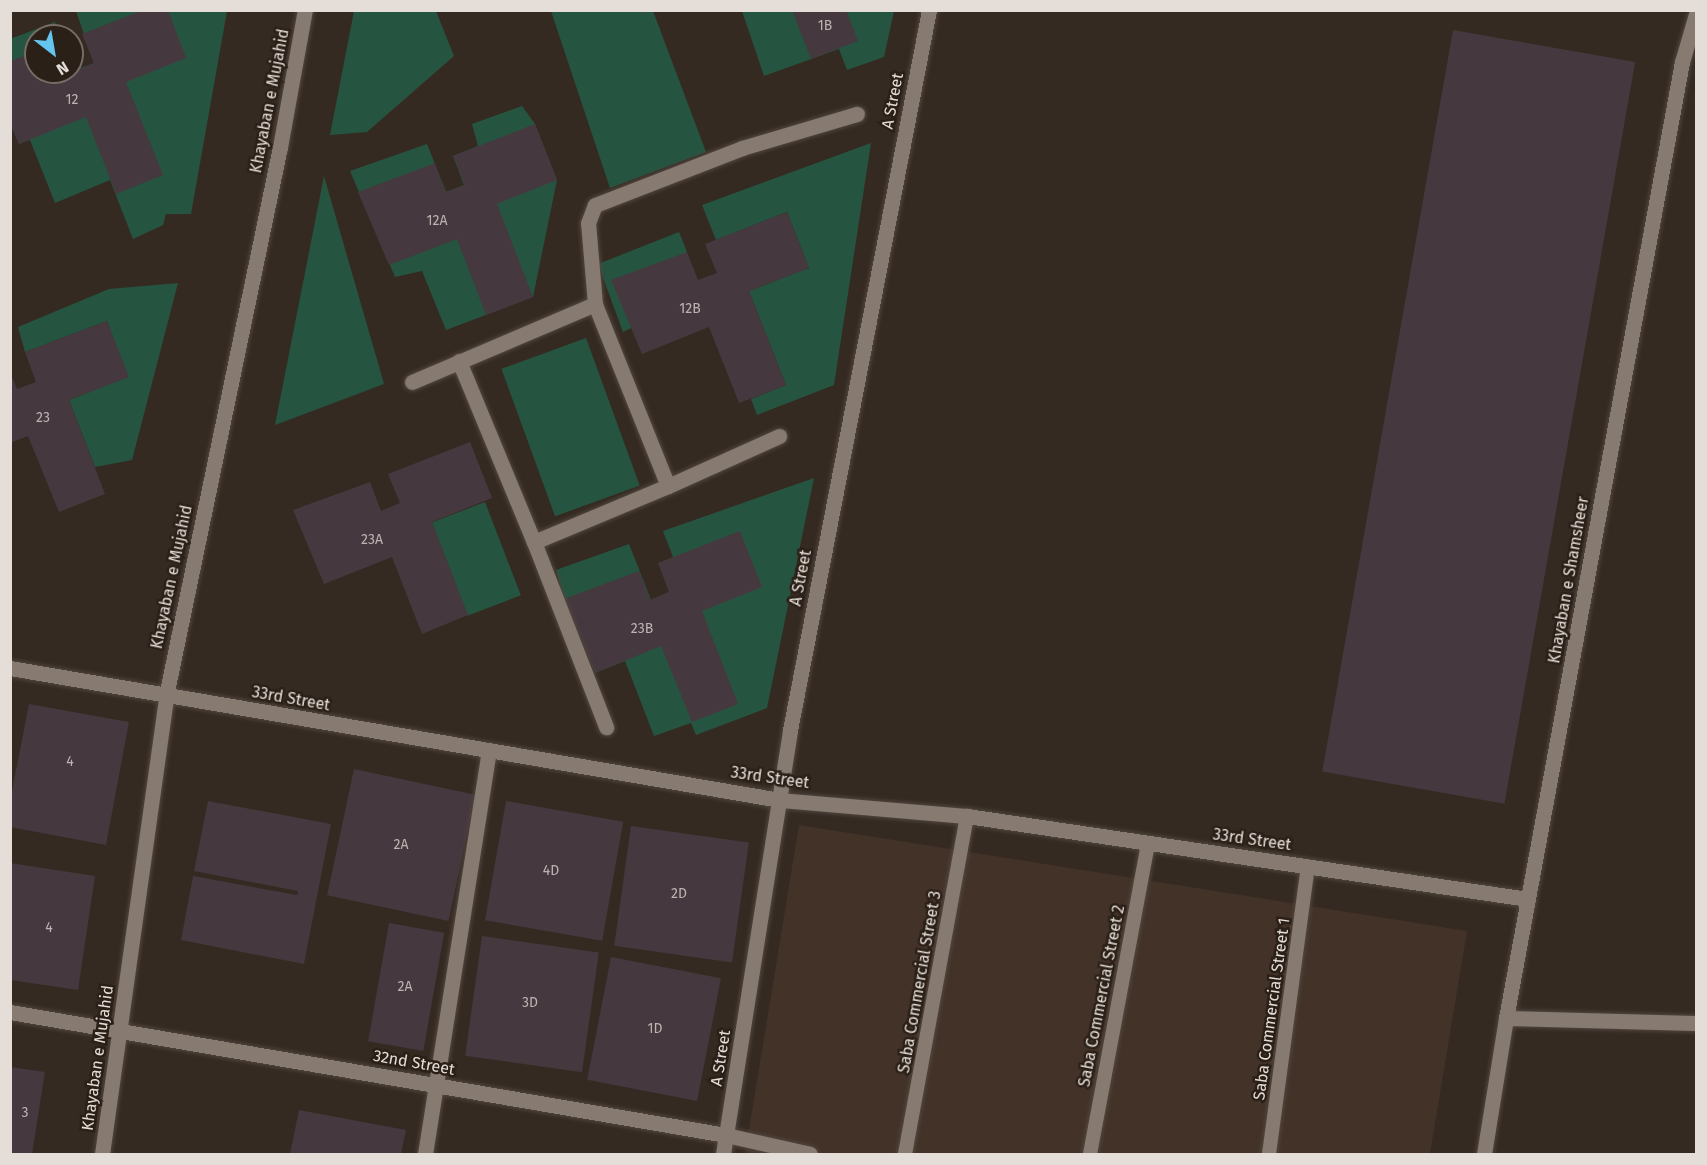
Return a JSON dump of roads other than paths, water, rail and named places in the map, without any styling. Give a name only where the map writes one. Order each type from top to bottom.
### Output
[{"type":"street","name":"Khayaban e Mujahid","points":[[102,1155],[166,696],[280,147],[305,10]]},
{"type":"street","name":"A Street","points":[[723,1155],[790,729],[929,10]]},
{"type":"street","name":"Khayaban e Shamsheer","points":[[1484,1155],[1506,1018],[1680,74],[1696,14]]},
{"type":"street","points":[[668,486],[595,304],[588,223],[596,205],[742,148],[856,114]]},
{"type":"street","points":[[412,382],[595,304]]},
{"type":"street","points":[[459,362],[534,543],[606,727]]},
{"type":"street","points":[[534,543],[779,436]]},
{"type":"street","name":"33rd Street","points":[[10,668],[780,800],[967,816],[1528,899]]},
{"type":"street","points":[[425,1155],[489,750]]},
{"type":"street","name":"32nd Street","points":[[10,1012],[726,1135],[810,1155]]},
{"type":"street","points":[[1506,1018],[1696,1023]]},
{"type":"lane","name":"Saba Commercial Street 3","points":[[905,1155],[967,816]]},
{"type":"lane","name":"Saba Commercial Street 2","points":[[1090,1155],[1148,843]]},
{"type":"lane","name":"Saba Commercial Street 1","points":[[1269,1155],[1308,867]]}]
